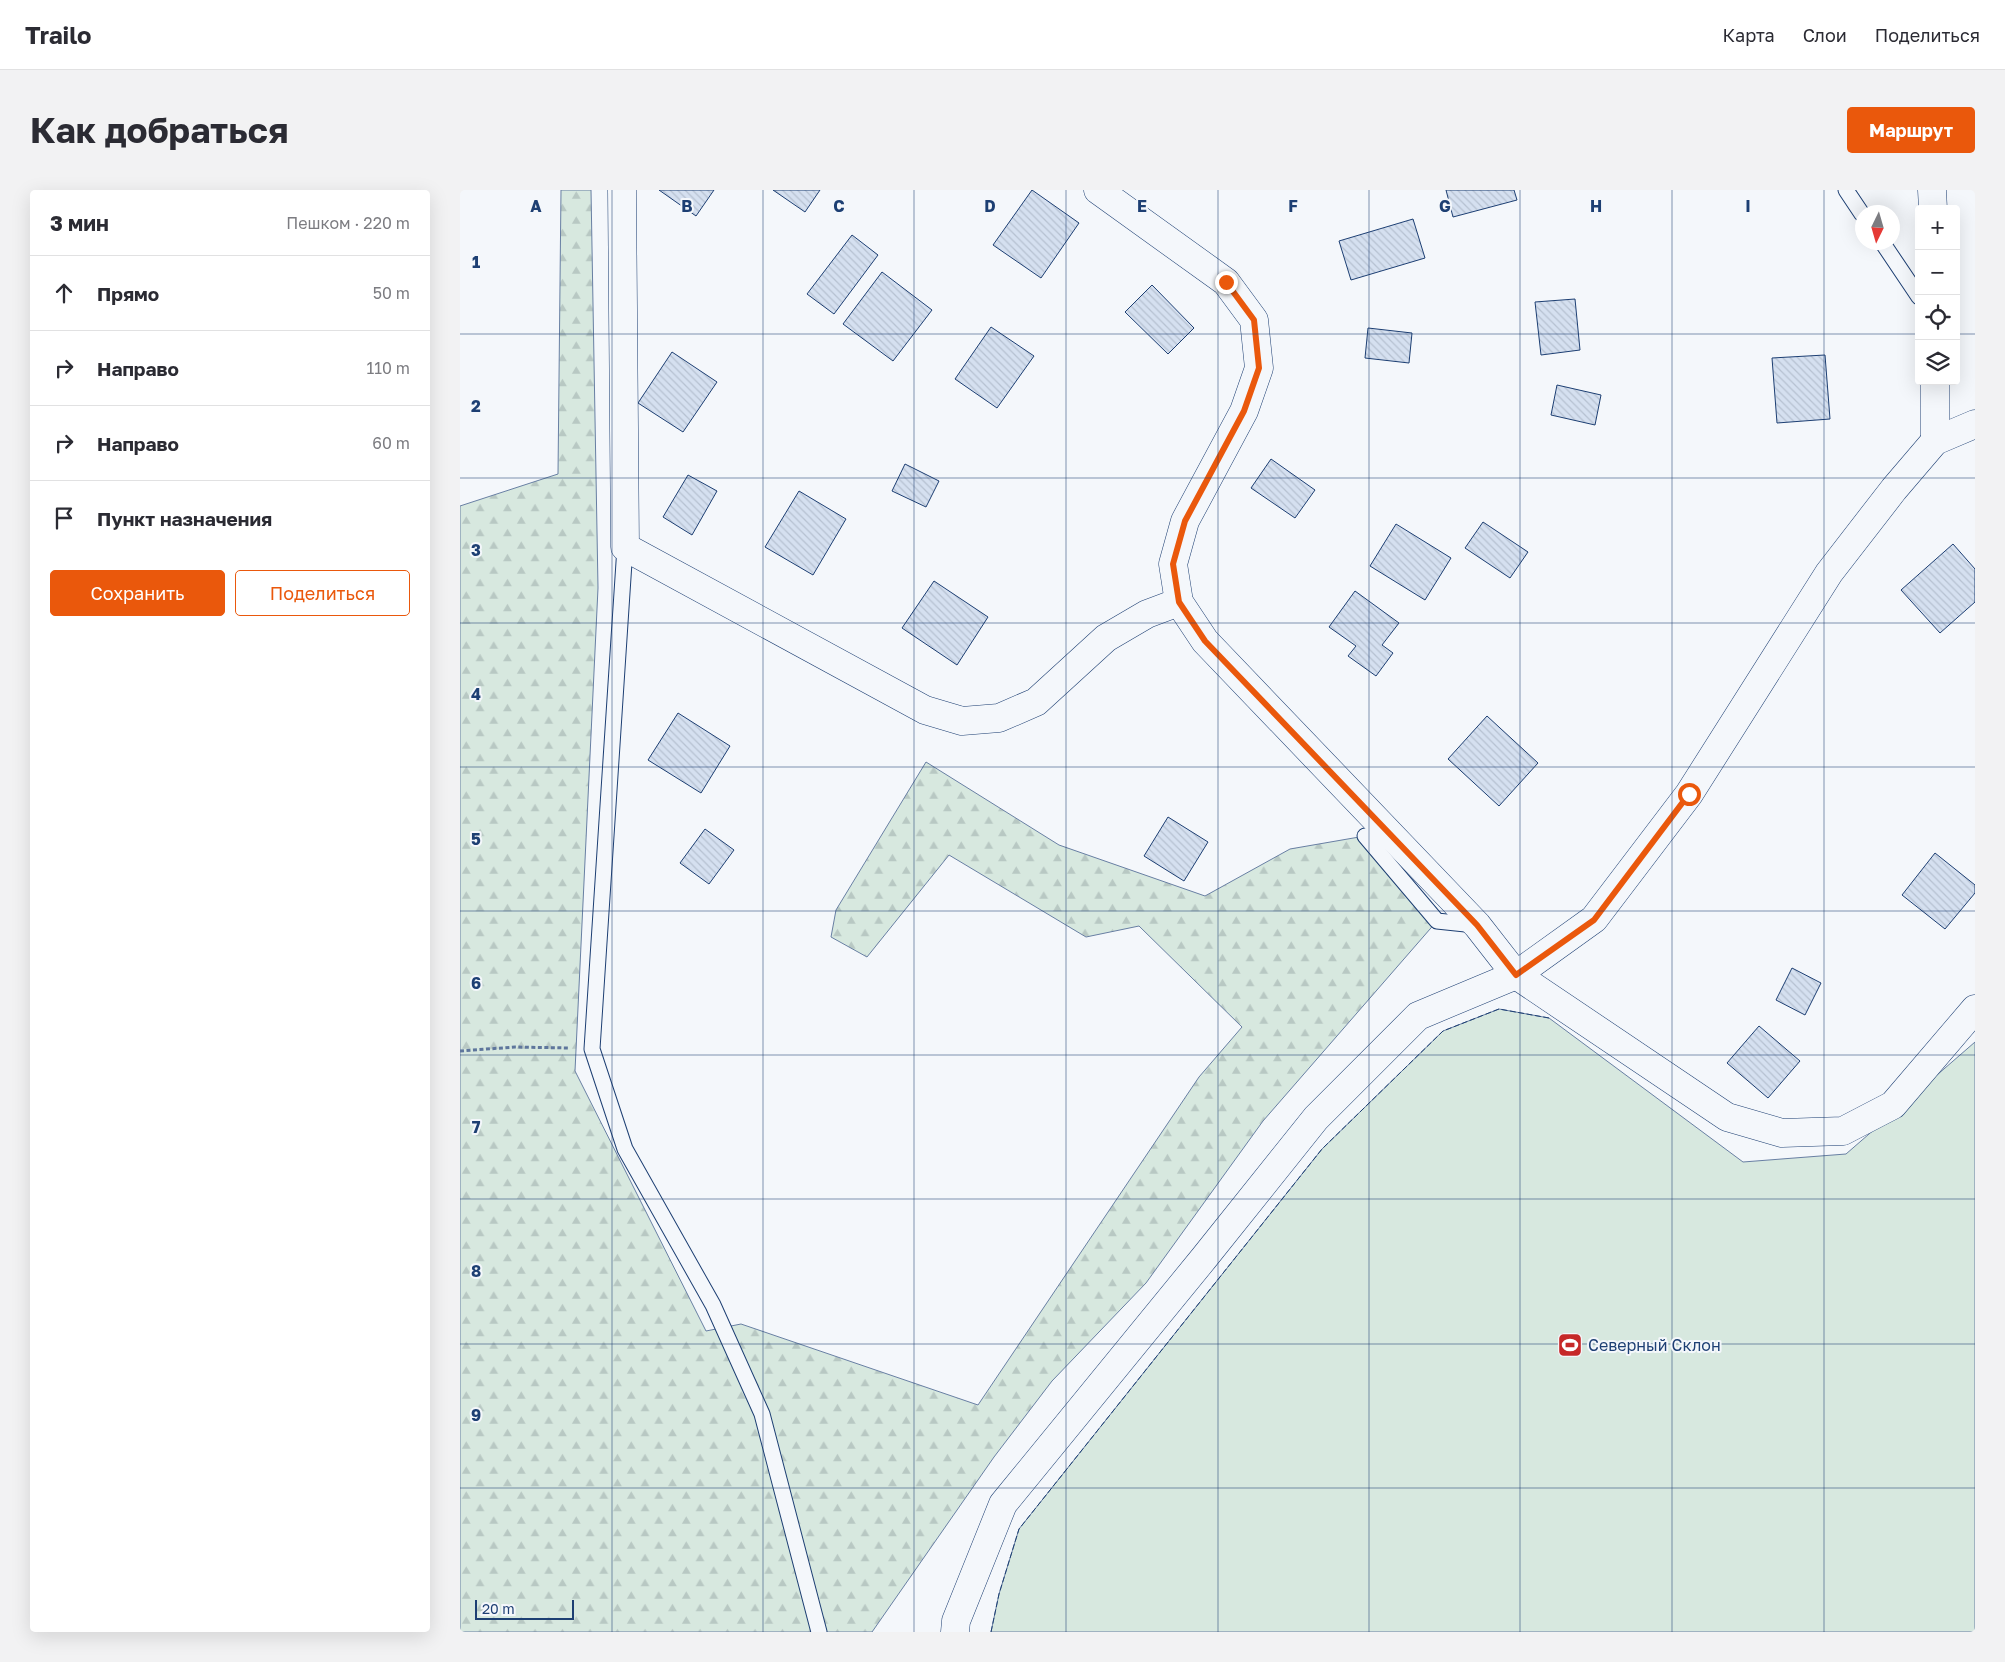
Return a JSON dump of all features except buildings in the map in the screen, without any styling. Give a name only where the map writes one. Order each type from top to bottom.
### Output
[{"type":"street","points":[[622,190],[625,547],[925,710],[962,721],[999,718],[1036,702],[1106,638],[1147,614],[1179,602]]},
{"type":"street","points":[[1098,190],[1226,282],[1254,320],[1259,368],[1244,411],[1185,521],[1173,564],[1179,602],[1205,641],[1477,925],[1516,975],[1727,1117],[1782,1133],[1843,1131],[1893,1104],[1975,1009]]},
{"type":"street","points":[[1932,190],[1933,205]]},
{"type":"street","points":[[1935,385],[1935,441]]},
{"type":"street","points":[[955,1632],[956,1621],[1003,1504],[1316,1118],[1418,1016],[1516,975],[1594,920],[1689,794],[1830,573],[1894,489],[1935,441],[1975,424]]},
{"type":"lane","points":[[1846,190],[1856,205]]},
{"type":"lane","points":[[1887,250],[1918,295]]},
{"type":"lane","points":[[625,547],[592,1049],[625,1149],[713,1305],[762,1414],[819,1632]]},
{"type":"lane","points":[[1365,836],[1437,921],[1477,925]]},
{"type":"path","points":[[460,1051],[515,1047],[592,1049]]},
{"type":"green space","points":[[561,190],[591,190],[598,588],[575,1071],[706,1331],[741,1324],[978,1405],[1199,1077],[1242,1027],[1139,926],[1086,937],[949,855],[867,957],[831,937],[836,910],[926,762],[1059,845],[1205,896],[1290,849],[1365,836],[1437,921],[1263,1121],[1146,1283],[1052,1381],[994,1457],[872,1632],[460,1632],[460,506],[558,474]]},
{"type":"green space","name":"Северный Склон","points":[[1499,1009],[1549,1018],[1743,1162],[1846,1154],[1975,1042],[1975,1632],[991,1632],[999,1594],[1019,1529],[1322,1149],[1443,1031]]},
{"type":"fence","points":[[991,1632],[999,1594],[1019,1529],[1322,1149],[1443,1031],[1499,1009],[1549,1018]]},
{"type":"place","name":"Северный Склон","points":[[1570,1345]]},
{"type":"route","points":[[1226,282],[1254,320],[1259,368],[1244,411],[1185,521],[1173,564],[1179,602],[1205,641],[1477,925],[1516,975],[1594,920],[1689,794]]}]
